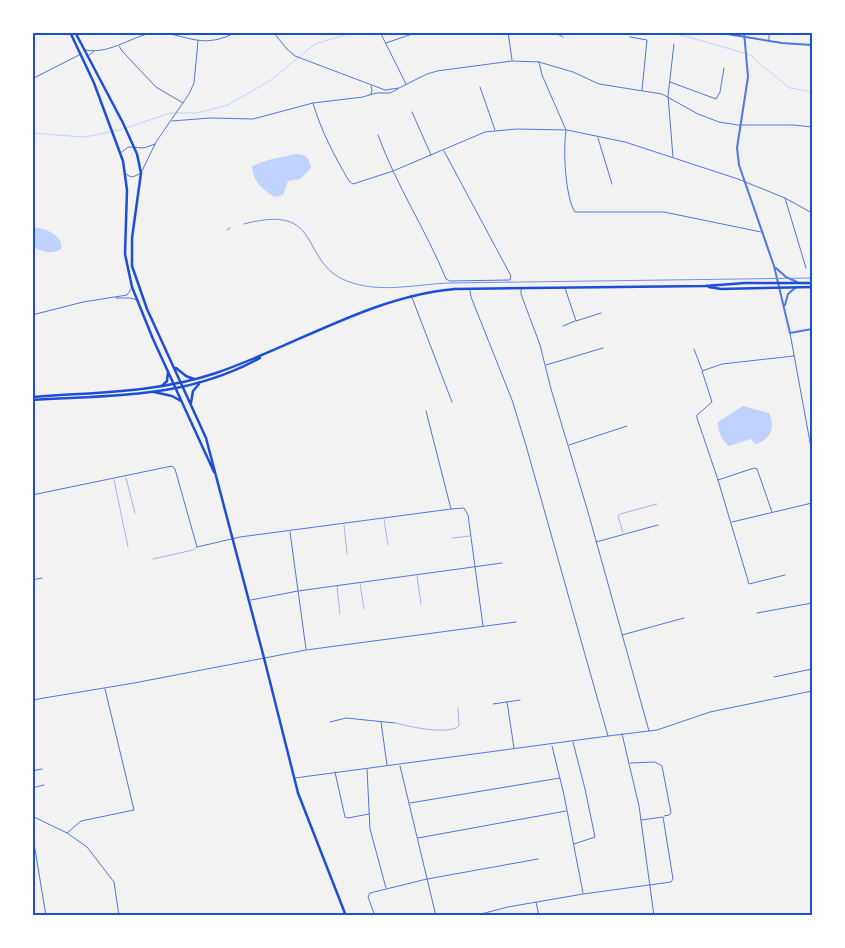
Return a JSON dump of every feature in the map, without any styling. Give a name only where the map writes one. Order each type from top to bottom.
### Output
[{"type":"main road","points":[[70,32],[91,76],[121,152],[126,173],[125,254],[132,287],[217,478]]},
{"type":"main road","points":[[75,32],[135,147],[141,173],[132,238],[132,266],[147,309],[206,438],[294,778],[346,916]]},
{"type":"main road","points":[[32,398],[159,388],[195,380],[268,354],[378,306],[411,295],[450,289],[705,286],[732,283],[779,282],[812,283]]},
{"type":"main road","points":[[705,286],[721,289],[812,287]]},
{"type":"main road","points":[[32,398],[154,392],[183,388],[239,370],[268,354]]},
{"type":"main road","points":[[174,368],[195,380]]},
{"type":"main road","points":[[159,388],[167,380],[168,370]]},
{"type":"main road","points":[[191,404],[192,391],[199,384]]},
{"type":"main road","points":[[154,392],[172,396],[182,401]]},
{"type":"street","points":[[83,49],[95,51],[108,49],[159,32],[198,41],[212,41],[237,32]]},
{"type":"street","points":[[380,32],[406,84]]},
{"type":"street","points":[[508,32],[512,61]]},
{"type":"street","points":[[554,32],[563,37]]},
{"type":"street","points":[[715,32],[770,42],[812,45]]},
{"type":"street","points":[[732,35],[737,32]]},
{"type":"street","points":[[744,32],[748,78],[737,156],[779,282],[812,453]]},
{"type":"street","points":[[769,32],[770,42]]},
{"type":"street","points":[[274,33],[295,56],[385,90],[399,88]]},
{"type":"street","points":[[385,43],[418,33]]},
{"type":"street","points":[[630,37],[647,40],[642,90]]},
{"type":"street","points":[[126,173],[133,177],[141,173],[156,142],[184,103],[194,82],[198,41]]},
{"type":"street","points":[[673,157],[668,98],[674,44]]},
{"type":"street","points":[[119,46],[156,87],[184,103]]},
{"type":"street","points":[[88,58],[95,51]]},
{"type":"street","points":[[32,79],[81,54]]},
{"type":"street","points":[[172,121],[210,118],[253,119],[313,102],[390,93],[427,74],[512,61],[539,62],[573,72],[599,84],[662,94],[707,118],[725,123],[812,127]]},
{"type":"street","points":[[539,62],[542,74],[567,130],[566,179],[574,212],[667,212],[762,232]]},
{"type":"street","points":[[670,82],[716,99],[720,92],[724,68]]},
{"type":"street","points":[[370,85],[372,90],[370,95]]},
{"type":"street","points":[[480,87],[496,130]]},
{"type":"street","points":[[313,102],[320,128],[349,181],[356,184],[431,156],[480,134],[496,130],[567,130],[625,142],[744,180],[812,212]]},
{"type":"street","points":[[412,112],[431,156]]},
{"type":"street","points":[[378,135],[393,171],[423,227],[446,279],[460,281],[511,279],[444,150]]},
{"type":"street","points":[[598,137],[612,184]]},
{"type":"street","points":[[121,152],[128,147],[148,148],[156,142]]},
{"type":"street","points":[[785,198],[806,268]]},
{"type":"street","points":[[774,266],[786,277],[797,282]]},
{"type":"street","points":[[116,298],[128,294],[132,287]]},
{"type":"street","points":[[784,307],[788,294],[798,287]]},
{"type":"street","points":[[521,288],[536,333],[649,732]]},
{"type":"street","points":[[565,288],[576,321]]},
{"type":"street","points":[[470,289],[471,297],[512,400],[608,736]]},
{"type":"street","points":[[411,295],[452,402]]},
{"type":"street","points":[[32,315],[83,302],[116,298],[129,298],[137,301]]},
{"type":"street","points":[[563,326],[601,313]]},
{"type":"street","points":[[790,333],[812,329]]},
{"type":"street","points":[[545,365],[578,357],[603,348]]},
{"type":"street","points":[[694,349],[712,402],[697,415],[697,418],[732,522],[749,584],[784,575]]},
{"type":"street","points":[[702,371],[722,364],[794,356]]},
{"type":"street","points":[[426,411],[451,509]]},
{"type":"street","points":[[568,446],[628,426]]},
{"type":"street","points":[[32,495],[172,466],[175,469],[196,547],[289,530],[461,508],[466,510],[468,515],[483,627]]},
{"type":"street","points":[[718,480],[754,468],[757,469],[772,512]]},
{"type":"street","points":[[732,522],[812,503]]},
{"type":"street","points":[[596,542],[658,525]]},
{"type":"street","points":[[289,530],[306,650]]},
{"type":"street","points":[[248,601],[298,590],[502,563]]},
{"type":"street","points":[[32,580],[42,578]]},
{"type":"street","points":[[757,613],[812,603]]},
{"type":"street","points":[[622,635],[684,618]]},
{"type":"street","points":[[32,700],[306,650],[516,622]]},
{"type":"street","points":[[774,677],[812,669]]},
{"type":"street","points":[[67,833],[81,821],[134,810],[105,688]]},
{"type":"street","points":[[294,778],[649,732],[710,712],[812,691]]},
{"type":"street","points":[[493,704],[520,700]]},
{"type":"street","points":[[507,702],[514,749]]},
{"type":"street","points":[[330,722],[346,718],[395,723]]},
{"type":"street","points":[[381,721],[387,766]]},
{"type":"street","points":[[622,734],[630,763],[641,820],[654,916]]},
{"type":"street","points":[[573,742],[586,789],[595,837],[574,844]]},
{"type":"street","points":[[551,744],[560,778],[583,894]]},
{"type":"street","points":[[630,763],[656,762],[662,766],[671,813],[668,816],[641,820]]},
{"type":"street","points":[[399,764],[436,916]]},
{"type":"street","points":[[367,768],[371,835],[386,888]]},
{"type":"street","points":[[32,771],[42,769]]},
{"type":"street","points":[[335,772],[345,817],[370,814]]},
{"type":"street","points":[[409,804],[560,778]]},
{"type":"street","points":[[32,788],[44,786]]},
{"type":"street","points":[[417,838],[567,811]]},
{"type":"street","points":[[32,816],[67,833],[87,847],[114,882],[119,916]]},
{"type":"street","points":[[473,916],[536,902],[670,882],[673,879],[663,816]]},
{"type":"street","points":[[32,831],[46,916]]},
{"type":"street","points":[[375,916],[368,895],[370,893],[427,879],[538,859]]},
{"type":"street","points":[[536,902],[539,916]]},
{"type":"lane","points":[[126,476],[135,513]]},
{"type":"lane","points":[[114,479],[128,547]]},
{"type":"lane","points":[[623,534],[618,516],[620,514],[657,504]]},
{"type":"lane","points":[[384,518],[388,545]]},
{"type":"lane","points":[[344,523],[347,554]]},
{"type":"lane","points":[[452,538],[471,536]]},
{"type":"lane","points":[[153,559],[193,550],[196,547]]},
{"type":"lane","points":[[417,575],[421,604]]},
{"type":"lane","points":[[360,582],[364,609]]},
{"type":"lane","points":[[337,585],[340,614]]},
{"type":"lane","points":[[395,723],[452,730],[459,726],[458,708]]},
{"type":"water","points":[[296,154],[307,158],[311,168],[300,179],[288,181],[283,195],[274,197],[258,184],[252,166],[268,160]]},
{"type":"water","points":[[36,228],[54,234],[60,241],[61,249],[54,252],[46,252],[33,246],[33,229]]},
{"type":"water","points":[[743,406],[769,413],[772,428],[768,437],[760,442],[755,444],[751,439],[729,446],[720,435],[718,422]]},
{"type":"waterway","points":[[32,133],[90,136],[123,129],[170,113],[197,113],[228,105],[271,80],[315,44],[355,32]]},
{"type":"waterway","points":[[671,32],[751,55],[790,88],[812,92]]},
{"type":"railway","points":[[244,224],[270,219],[287,221],[299,227],[308,237],[322,261],[332,272],[347,281],[372,287],[385,288],[450,283],[812,278]]}]
